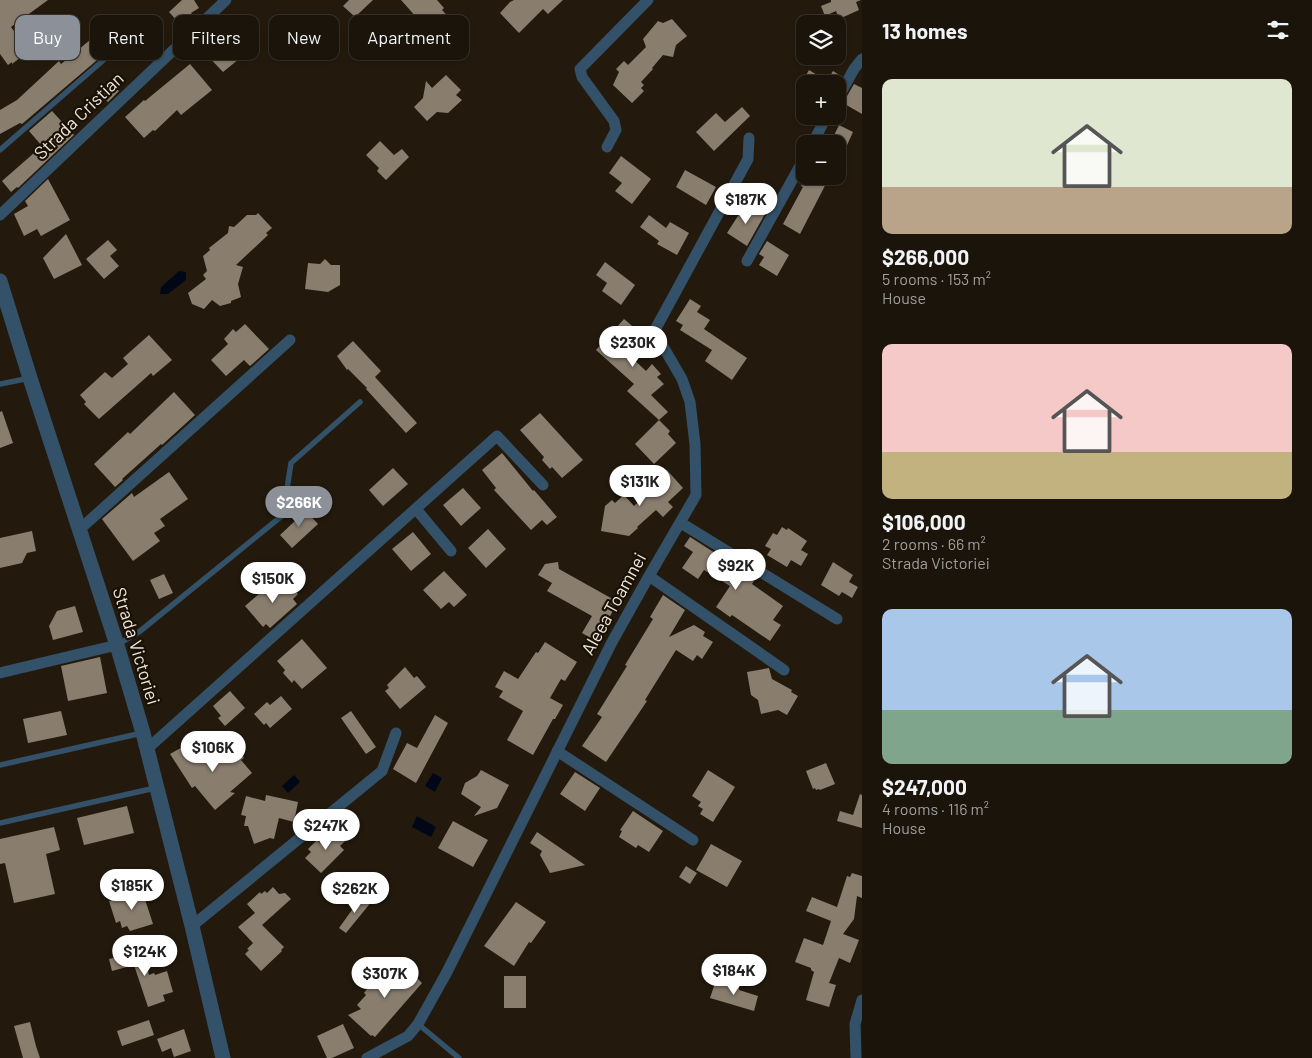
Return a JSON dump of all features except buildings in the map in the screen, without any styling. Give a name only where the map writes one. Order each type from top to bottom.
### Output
[{"type":"street","name":"Strada Cristian","points":[[0,215],[226,0]]},
{"type":"street","points":[[607,147],[616,130],[614,121],[582,78],[580,69],[648,0]]},
{"type":"street","points":[[846,84],[862,59]]},
{"type":"street","name":"Aleea Toamnei","points":[[367,1058],[408,1036],[418,1024],[447,972],[612,642],[696,495],[695,444],[690,402],[682,379],[657,336],[656,328],[748,159],[749,138]]},
{"type":"street","points":[[747,261],[796,173]]},
{"type":"street","name":"Strada Victoriei","points":[[0,281],[117,645],[148,749],[223,1058]]},
{"type":"street","points":[[79,530],[290,340]]},
{"type":"street","points":[[148,749],[498,436],[543,485]]},
{"type":"street","points":[[416,509],[451,551]]},
{"type":"street","points":[[681,523],[837,619]]},
{"type":"street","points":[[649,576],[784,670]]},
{"type":"street","points":[[0,673],[117,645]]},
{"type":"street","points":[[192,926],[382,771],[396,733]]},
{"type":"street","points":[[558,751],[692,840]]},
{"type":"street","points":[[856,1058],[855,1024],[862,1000]]},
{"type":"lane","points":[[0,150],[104,60]]},
{"type":"lane","points":[[0,384],[30,378]]},
{"type":"lane","points":[[117,645],[140,632],[283,515],[291,463],[360,402]]},
{"type":"lane","points":[[0,765],[143,733]]},
{"type":"lane","points":[[0,823],[157,787]]},
{"type":"lane","points":[[418,1024],[459,1058]]},
{"type":"water","points":[[179,271],[186,272],[186,280],[168,294],[160,294],[161,287]]},
{"type":"water","points":[[433,773],[442,778],[435,792],[425,786]]},
{"type":"water","points":[[294,775],[300,782],[288,793],[282,786]]},
{"type":"water","points":[[417,816],[436,827],[431,837],[412,827]]}]
